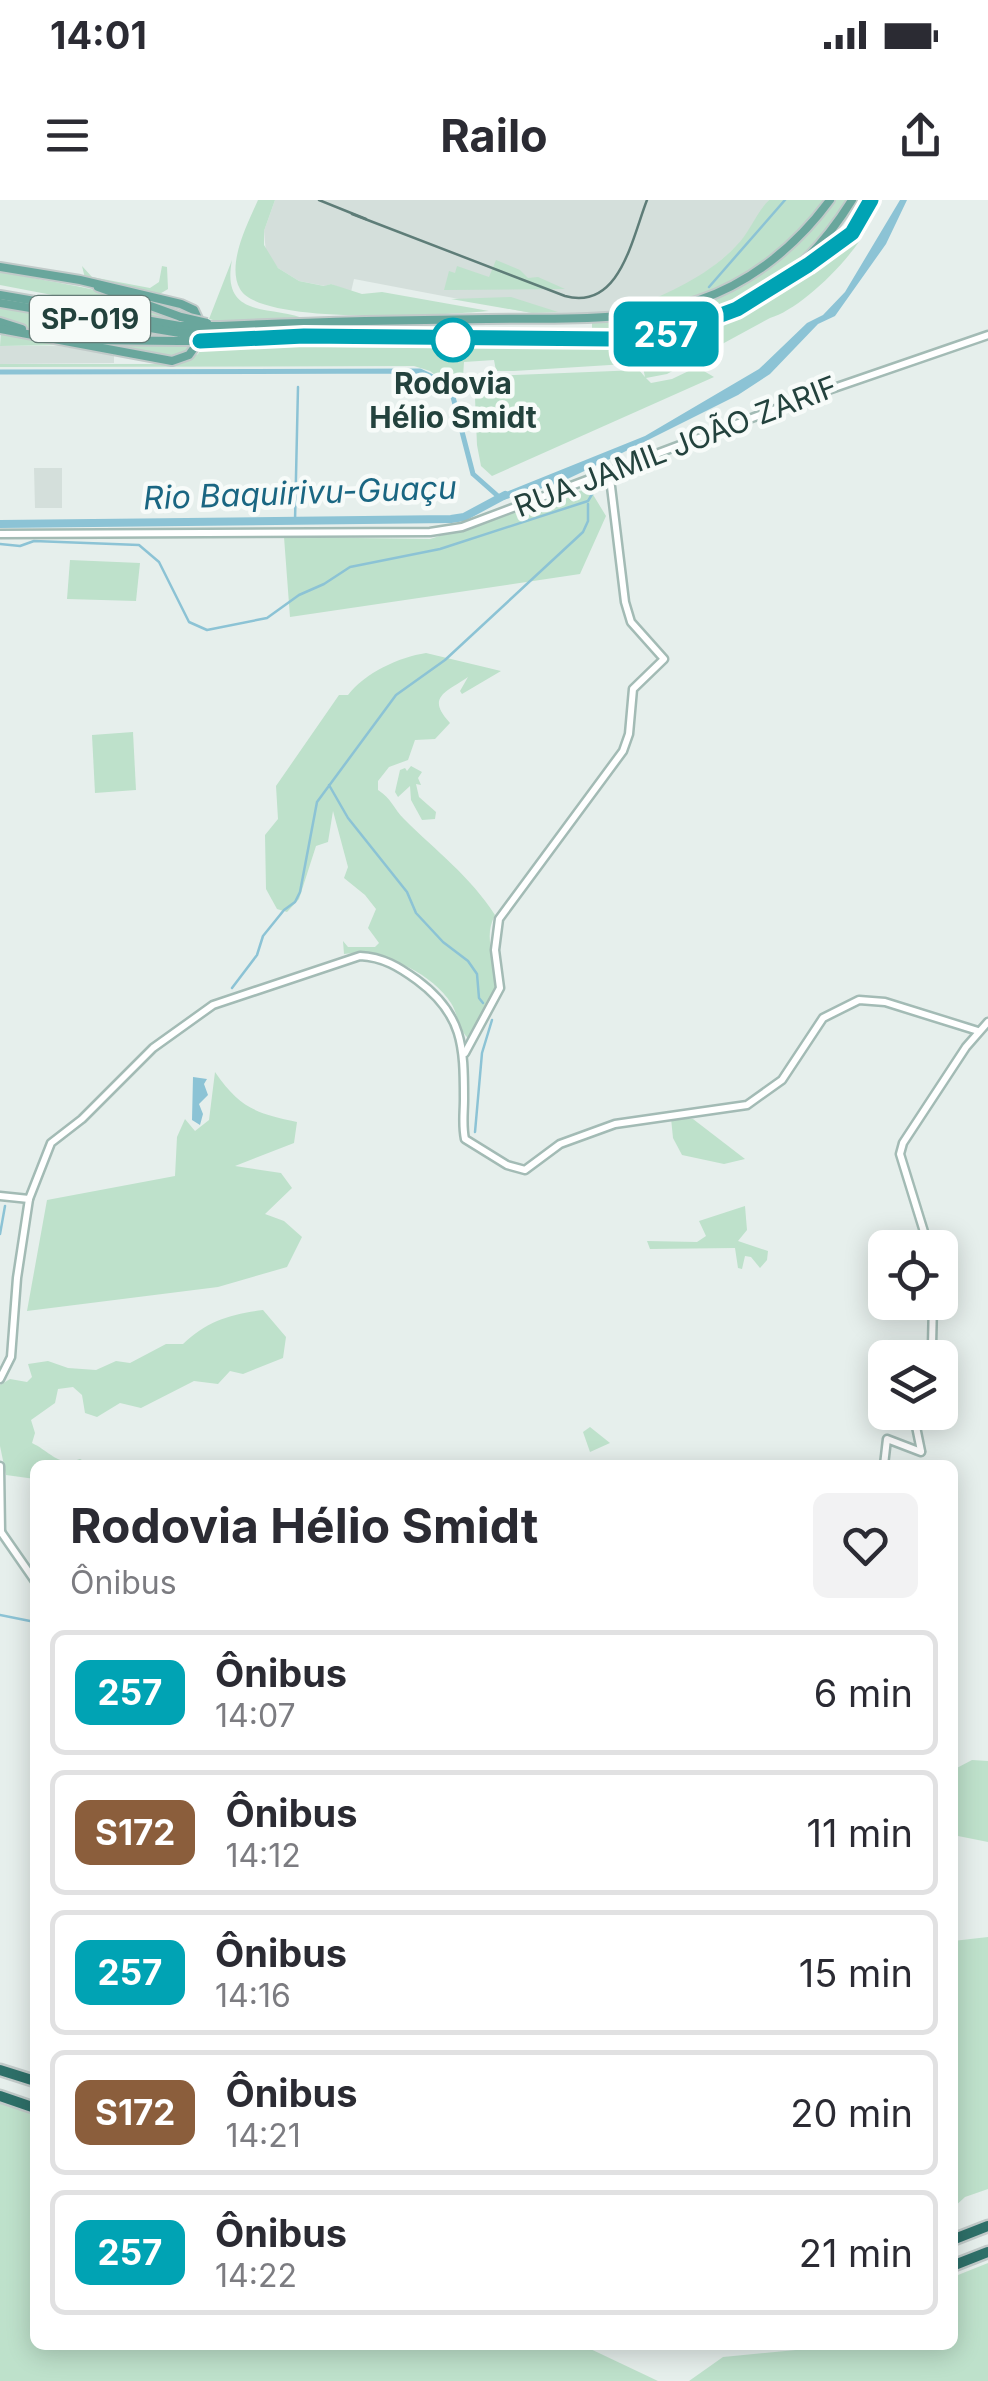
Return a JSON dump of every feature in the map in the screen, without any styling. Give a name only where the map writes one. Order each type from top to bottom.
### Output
[{"type":"highway","points":[[0,2070],[29,2079]]},
{"type":"highway","points":[[0,2096],[30,2106]]},
{"type":"highway","points":[[958,2238],[988,2226]]},
{"type":"highway","points":[[958,2264],[988,2252]]},
{"type":"main road","name":"SP-019","points":[[221,334],[342,320],[633,314],[702,300],[764,266],[801,234],[830,200]]},
{"type":"main road","name":"SP-019","points":[[0,303],[221,334],[642,338],[670,334],[718,318],[790,277],[824,241],[852,200]]},
{"type":"main road","points":[[790,277],[852,233],[871,200]]},
{"type":"main road","points":[[0,267],[80,280],[188,306],[201,323],[202,333],[189,355],[172,361],[53,340],[0,326]]},
{"type":"main road","points":[[80,280],[180,329]]},
{"type":"main road","name":"SP-019","points":[[0,294],[180,329]]},
{"type":"main road","points":[[559,318],[560,339]]},
{"type":"main road","points":[[53,340],[180,329],[221,334]]},
{"type":"street","name":"RUA JAMIL JOÃO ZARIF","points":[[0,534],[430,532],[479,521],[608,470],[988,335]]},
{"type":"street","points":[[464,1054],[500,988],[495,950],[500,919],[627,745],[633,690],[664,660],[631,622],[625,602],[608,470]]},
{"type":"street","points":[[0,1379],[11,1357],[29,1198],[47,1149],[153,1048],[213,1005],[236,996],[360,956],[398,966],[443,1000],[464,1054],[465,1139],[520,1170],[560,1144],[615,1124],[747,1105],[782,1080],[823,1018],[859,1000],[885,1002],[978,1032]]},
{"type":"street","points":[[923,1230],[900,1154],[909,1131],[988,1022]]},
{"type":"street","points":[[0,1196],[29,1198]]},
{"type":"street","points":[[894,1441],[921,1452],[917,1430]]},
{"type":"street","points":[[894,1441],[919,1442]]},
{"type":"street","points":[[885,1460],[894,1441]]},
{"type":"street","points":[[0,1466],[0,1531],[30,1574]]},
{"type":"shaded area","points":[[275,200],[769,200],[741,242],[719,262],[693,282],[658,300],[619,312],[532,313],[354,279],[351,292],[331,284],[299,281],[278,268],[266,253],[264,231]]},
{"type":"shaded area","points":[[0,346],[59,346],[114,355],[114,363],[0,364]]},
{"type":"shaded area","points":[[34,468],[62,468],[62,508],[35,508]]},
{"type":"green space","points":[[258,200],[275,200],[264,231],[264,245],[278,268],[299,281],[331,284],[362,294],[382,292],[489,311],[356,315],[281,309],[255,301],[240,289],[236,268],[240,244]]},
{"type":"green space","points":[[769,200],[825,200],[784,244],[738,277],[686,299],[627,312],[684,284],[723,258],[741,241]]},
{"type":"green space","points":[[835,200],[849,200],[826,232],[771,285],[739,305],[669,330],[631,335],[592,334],[592,323],[697,304],[759,275],[813,229]]},
{"type":"green space","points":[[876,200],[873,215],[853,250],[802,300],[667,374],[646,378],[651,383],[672,379],[697,367],[714,377],[492,476],[481,466],[475,398],[488,376],[639,370],[645,377],[642,363],[496,371],[494,360],[464,362],[463,377],[452,388],[430,371],[414,366],[0,367],[180,364],[198,354],[203,346],[430,348],[456,355],[467,348],[662,343],[736,319],[818,265],[852,240]]},
{"type":"green space","points":[[232,260],[234,293],[242,302],[307,320],[209,319]]},
{"type":"green space","points":[[496,260],[520,270],[528,278],[538,277],[565,289],[444,290],[449,271],[455,273],[457,266],[489,277]]},
{"type":"green space","points":[[82,266],[92,277],[150,288],[159,282],[162,266],[167,267],[168,289],[158,295],[85,278]]},
{"type":"green space","points":[[0,271],[137,301],[178,320],[132,315],[94,303],[0,285]]},
{"type":"green space","points":[[511,297],[558,312],[532,313],[451,299]]},
{"type":"green space","points":[[0,307],[170,337],[60,338],[0,321]]},
{"type":"green space","points":[[454,325],[468,329],[468,336],[221,332]]},
{"type":"green space","points":[[1,332],[139,358],[62,345],[0,346]]},
{"type":"green space","points":[[194,345],[190,353],[175,359],[109,346]]},
{"type":"green space","points":[[589,488],[606,516],[580,574],[290,617],[284,537],[430,539]]},
{"type":"green space","points":[[70,560],[140,563],[136,601],[67,599]]},
{"type":"green space","points":[[426,653],[501,671],[462,694],[468,677],[441,696],[439,707],[450,723],[435,739],[415,740],[408,760],[389,767],[378,781],[378,790],[464,876],[495,915],[490,939],[495,986],[486,1010],[468,1038],[451,1003],[418,973],[373,955],[344,954],[343,941],[348,947],[375,947],[379,943],[368,928],[376,909],[344,878],[348,867],[333,811],[328,842],[316,846],[299,899],[287,912],[277,909],[266,889],[265,835],[278,819],[276,786],[339,695],[348,695],[383,667]]},
{"type":"green space","points":[[133,732],[136,790],[95,793],[92,735]]},
{"type":"green space","points":[[411,766],[422,772],[418,778],[421,785],[416,784],[419,797],[436,812],[435,819],[422,820],[411,800],[410,786],[398,797],[395,792],[400,770],[407,771]]},
{"type":"green space","points":[[215,1072],[232,1094],[250,1107],[297,1122],[294,1143],[235,1166],[281,1173],[292,1188],[265,1214],[284,1221],[302,1237],[287,1267],[218,1287],[27,1311],[47,1200],[175,1176],[177,1137],[185,1119],[195,1131],[209,1120]]},
{"type":"green space","points":[[671,1118],[693,1119],[745,1159],[724,1164],[682,1155],[673,1138]]},
{"type":"green space","points":[[745,1206],[747,1230],[738,1241],[768,1251],[760,1268],[745,1256],[742,1269],[738,1268],[735,1248],[650,1249],[647,1241],[697,1242],[706,1236],[699,1221]]},
{"type":"green space","points":[[263,1310],[286,1337],[283,1358],[243,1374],[230,1371],[218,1384],[194,1381],[141,1408],[120,1403],[97,1417],[85,1413],[82,1395],[73,1387],[58,1389],[55,1403],[31,1420],[35,1433],[32,1443],[60,1460],[30,1460],[30,1478],[6,1475],[0,1446],[0,1385],[10,1379],[27,1382],[32,1377],[28,1364],[48,1361],[68,1368],[96,1370],[116,1361],[130,1363],[166,1344],[183,1344],[220,1320]]},
{"type":"green space","points":[[590,1427],[610,1443],[590,1452],[583,1432]]},
{"type":"green space","points":[[972,1760],[988,1761],[988,1842],[958,1836],[958,1767]]},
{"type":"green space","points":[[988,1937],[988,2189],[958,2203],[958,1940]]},
{"type":"green space","points":[[0,2101],[30,2112],[30,2350],[593,2350],[658,2381],[0,2381]]},
{"type":"green space","points":[[988,2263],[988,2381],[689,2381],[723,2357],[796,2350],[958,2350],[958,2275]]},
{"type":"water","name":"Rio Baquirivu-Guaçu","points":[[900,200],[907,200],[886,244],[835,316],[818,324],[770,374],[738,395],[559,483],[500,501],[494,497],[645,436],[759,369],[845,292]]},
{"type":"water","points":[[193,1077],[207,1079],[204,1084],[208,1095],[199,1104],[203,1114],[200,1125],[192,1120]]},
{"type":"waterway","points":[[709,287],[785,200]]},
{"type":"waterway","points":[[0,372],[420,371],[452,393],[473,474],[499,497]]},
{"type":"waterway","points":[[295,521],[298,387]]},
{"type":"waterway","points":[[0,544],[20,546],[34,541],[139,545],[159,562],[189,622],[207,630],[267,618],[350,567],[440,549],[588,501],[598,484]]},
{"type":"waterway","name":"Rio Baquirivu-Guaçu","points":[[0,524],[451,519],[464,517],[505,495]]},
{"type":"waterway","points":[[232,988],[257,955],[263,936],[300,892],[317,802],[396,695],[445,660],[583,532],[588,504]]},
{"type":"waterway","points":[[329,785],[348,818],[407,892],[416,913],[468,961],[477,974],[483,1003]]},
{"type":"waterway","points":[[475,1132],[482,1053],[492,1020]]},
{"type":"waterway","points":[[0,1234],[5,1206]]},
{"type":"waterway","points":[[0,1615],[30,1621]]},
{"type":"tram line","points":[[319,200],[366,219]]},
{"type":"tram line","points":[[352,214],[565,296],[584,298],[599,293],[621,268],[647,200]]},
{"type":"railway","points":[[855,225],[866,200]]},
{"type":"bus line","name":"257","points":[[200,341],[304,336],[612,339],[670,334],[737,309],[808,265],[852,233],[871,200]]},
{"type":"place","name":"Rodovia Hélio Smidt","points":[[453,340]]}]
